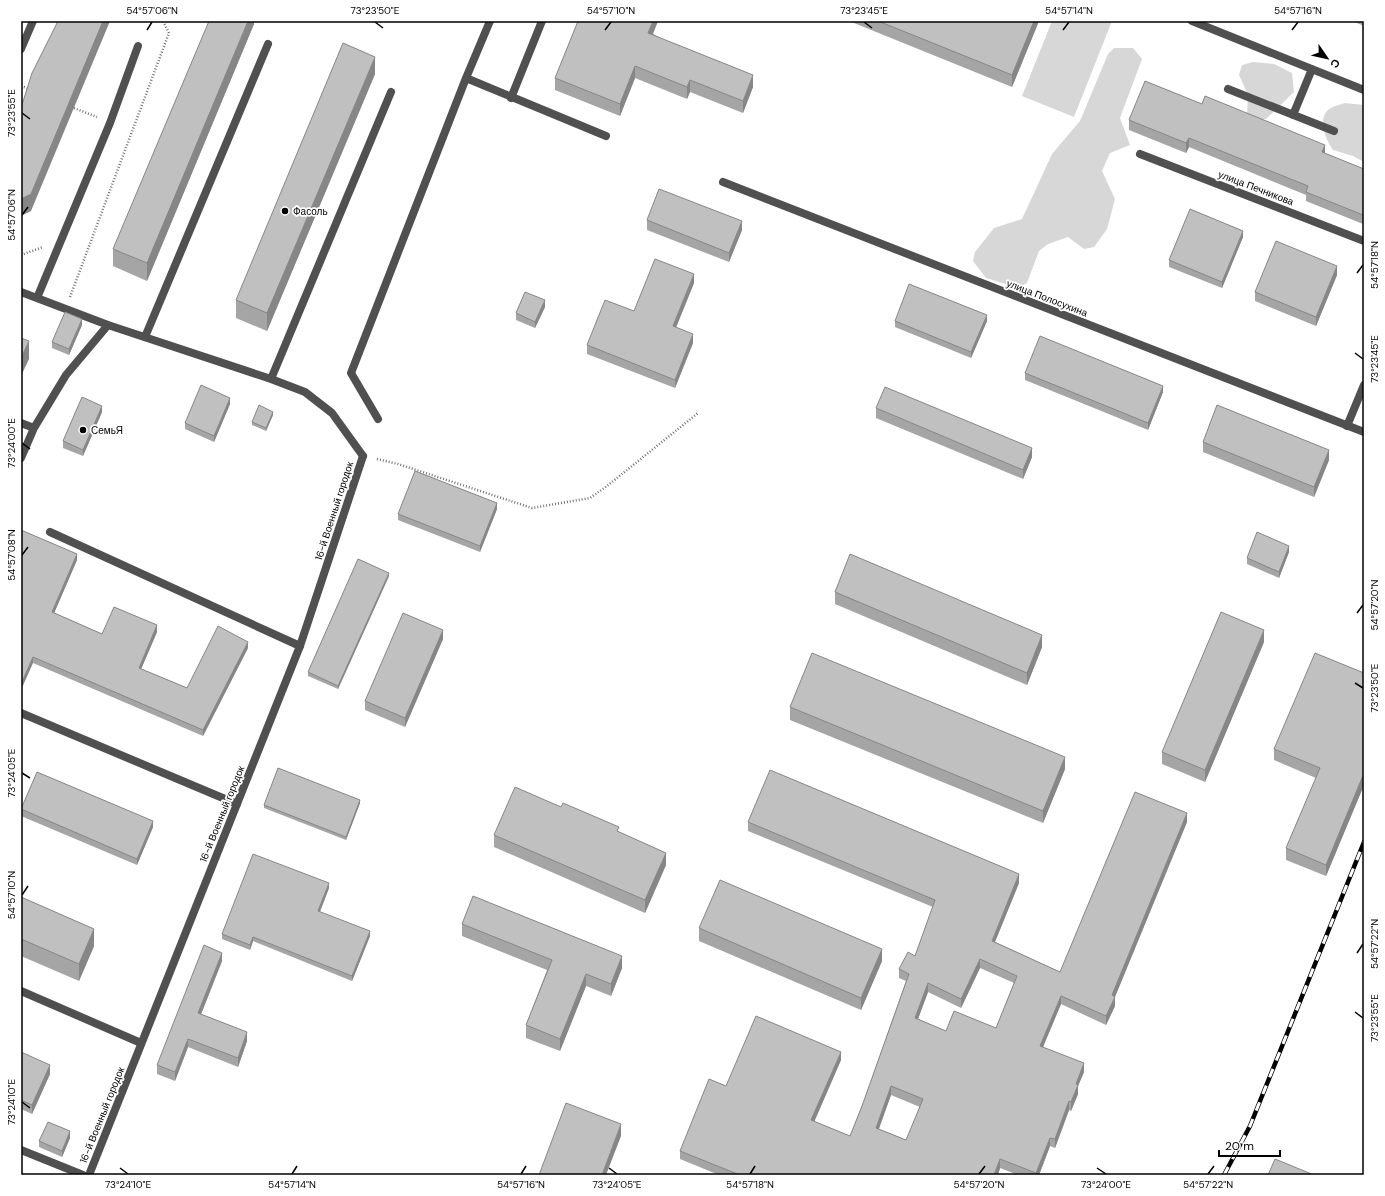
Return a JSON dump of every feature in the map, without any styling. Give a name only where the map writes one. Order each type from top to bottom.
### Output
[{"type":"street","points":[[21,49],[32,21]]},
{"type":"street","points":[[378,419],[351,373],[466,78],[490,21]]},
{"type":"street","points":[[511,98],[542,21]]},
{"type":"street","points":[[1192,21],[1364,90]]},
{"type":"street","points":[[145,337],[268,44]]},
{"type":"street","points":[[37,298],[110,123],[138,46]]},
{"type":"street","points":[[1293,115],[1312,69]]},
{"type":"street","points":[[466,78],[511,98],[606,136]]},
{"type":"street","points":[[1228,88],[1334,132]]},
{"type":"street","points":[[271,379],[391,92]]},
{"type":"street","name":"улица Печникова","points":[[1140,154],[1364,241]]},
{"type":"street","name":"улица Полосухина","points":[[723,182],[1364,432]]},
{"type":"street","points":[[21,292],[108,325],[271,379],[305,392],[332,413],[363,456]]},
{"type":"street","points":[[21,458],[34,428],[66,375],[108,325]]},
{"type":"street","points":[[1347,426],[1364,385]]},
{"type":"street","points":[[21,423],[34,428]]},
{"type":"street","name":"16-й Военный городок","points":[[89,1175],[300,646],[363,456]]},
{"type":"street","points":[[50,532],[300,646]]},
{"type":"street","points":[[21,713],[237,804]]},
{"type":"street","points":[[21,991],[142,1043]]},
{"type":"street","points":[[21,1150],[83,1175]]},
{"type":"path","points":[[66,309],[169,33],[163,21]]},
{"type":"path","points":[[21,86],[32,90]]},
{"type":"path","points":[[74,108],[110,123]]},
{"type":"path","points":[[363,456],[398,464],[532,508],[590,498],[698,414]]},
{"type":"shaded area","points":[[1052,21],[1112,21],[1074,117],[1022,96]]},
{"type":"shaded area","points":[[1114,48],[1133,48],[1142,59],[1120,118],[1130,145],[1110,153],[1102,171],[1115,199],[1107,229],[1094,247],[1084,249],[1068,237],[1048,244],[1039,251],[1027,283],[1018,288],[986,278],[973,261],[975,252],[994,228],[1022,219],[1052,154],[1080,121],[1108,54]]},
{"type":"shaded area","points":[[1253,62],[1274,64],[1292,73],[1294,92],[1266,119],[1256,120],[1247,115],[1248,95],[1239,75],[1242,65]]},
{"type":"shaded area","points":[[1345,103],[1364,105],[1364,162],[1353,156],[1333,150],[1324,130],[1323,120],[1327,111]]},
{"type":"building","points":[[58,21],[103,21],[31,194],[21,199],[21,108],[32,73]]},
{"type":"building","points":[[209,21],[248,21],[147,263],[113,249]]},
{"type":"building","points":[[578,21],[653,21],[648,33],[753,75],[743,101],[690,80],[687,87],[635,66],[620,104],[555,78]]},
{"type":"building","points":[[878,21],[1034,21],[1012,75]]},
{"type":"building","points":[[343,43],[375,57],[267,313],[236,300]]},
{"type":"building","points":[[1145,81],[1202,104],[1205,96],[1325,145],[1322,152],[1364,169],[1363,215],[1306,192],[1308,186],[1189,138],[1186,143],[1129,120]]},
{"type":"building","points":[[659,189],[742,221],[729,253],[647,220]]},
{"type":"building","points":[[1190,209],[1243,231],[1222,282],[1169,260]]},
{"type":"building","points":[[1276,241],[1337,266],[1316,317],[1255,292]]},
{"type":"building","points":[[655,259],[694,274],[673,326],[693,334],[675,380],[587,345],[605,300],[634,311]]},
{"type":"building","points":[[909,284],[987,315],[971,352],[895,321]]},
{"type":"building","points":[[525,292],[545,300],[535,322],[516,313]]},
{"type":"building","points":[[65,312],[82,319],[69,349],[52,342]]},
{"type":"building","points":[[1040,336],[1163,386],[1148,423],[1025,373]]},
{"type":"building","points":[[21,338],[29,341],[21,358]]},
{"type":"building","points":[[201,385],[230,398],[214,436],[185,423]]},
{"type":"building","points":[[885,387],[1032,448],[1023,470],[876,408]]},
{"type":"building","name":"СемьЯ","points":[[82,397],[102,406],[83,450],[63,441]]},
{"type":"building","points":[[259,405],[273,412],[266,428],[252,422]]},
{"type":"building","points":[[1217,405],[1329,450],[1314,487],[1203,442]]},
{"type":"building","points":[[415,471],[497,503],[480,546],[398,514]]},
{"type":"building","points":[[21,530],[77,554],[52,612],[102,634],[114,607],[157,625],[139,668],[187,688],[218,626],[248,642],[203,730],[33,657],[21,684]]},
{"type":"building","points":[[1257,532],[1289,546],[1279,572],[1247,558]]},
{"type":"building","points":[[850,554],[1042,635],[1027,673],[835,592]]},
{"type":"building","points":[[358,559],[389,573],[338,686],[308,672]]},
{"type":"building","points":[[1221,612],[1264,630],[1205,770],[1162,752]]},
{"type":"building","points":[[403,613],[443,630],[405,718],[365,701]]},
{"type":"building","points":[[812,653],[1065,757],[1043,811],[790,707]]},
{"type":"building","points":[[1315,653],[1364,673],[1364,773],[1326,865],[1286,848],[1320,768],[1274,749]]},
{"type":"building","points":[[278,768],[360,800],[346,837],[264,805]]},
{"type":"building","points":[[770,770],[1019,874],[992,941],[1060,972],[1135,792],[1187,813],[1112,995],[1115,997],[1106,1016],[1061,996],[1040,1046],[1084,1063],[1076,1084],[1078,1085],[1071,1102],[1069,1101],[1055,1139],[1050,1138],[1036,1173],[1000,1159],[994,1175],[740,1175],[680,1151],[709,1079],[726,1086],[756,1016],[841,1052],[811,1120],[850,1136],[909,974],[899,969],[908,952],[915,956],[935,900],[748,822]],"holes":[[[980,959],[1017,976],[996,1028],[954,1011],[946,1031],[915,1018],[928,983],[961,999]],[[891,1086],[923,1099],[906,1140],[876,1128]]]},
{"type":"building","points":[[37,772],[153,821],[137,859],[21,809]]},
{"type":"building","points":[[515,787],[561,807],[563,803],[619,827],[617,831],[666,853],[645,900],[494,835]]},
{"type":"building","points":[[253,854],[329,883],[318,911],[370,931],[352,976],[253,937],[250,945],[222,934]]},
{"type":"building","points":[[720,880],[882,949],[861,998],[699,928]]},
{"type":"building","points":[[473,896],[622,956],[611,984],[586,974],[560,1039],[526,1025],[552,960],[462,924]]},
{"type":"building","points":[[21,897],[94,929],[79,964],[21,939]]},
{"type":"building","points":[[204,945],[222,953],[198,1013],[247,1032],[238,1058],[188,1039],[175,1072],[157,1065]]},
{"type":"building","points":[[21,1052],[50,1065],[32,1105],[21,1100]]},
{"type":"building","points":[[566,1103],[621,1124],[602,1175],[539,1175]]},
{"type":"building","points":[[48,1122],[70,1131],[62,1151],[39,1141]]},
{"type":"building","points":[[1275,1159],[1314,1175],[1268,1175]]},
{"type":"railway","points":[[1224,1175],[1250,1126],[1364,842]]},
{"type":"place","name":"Фасоль","points":[[285,211]]},
{"type":"place","name":"СемьЯ","points":[[83,430]]}]
